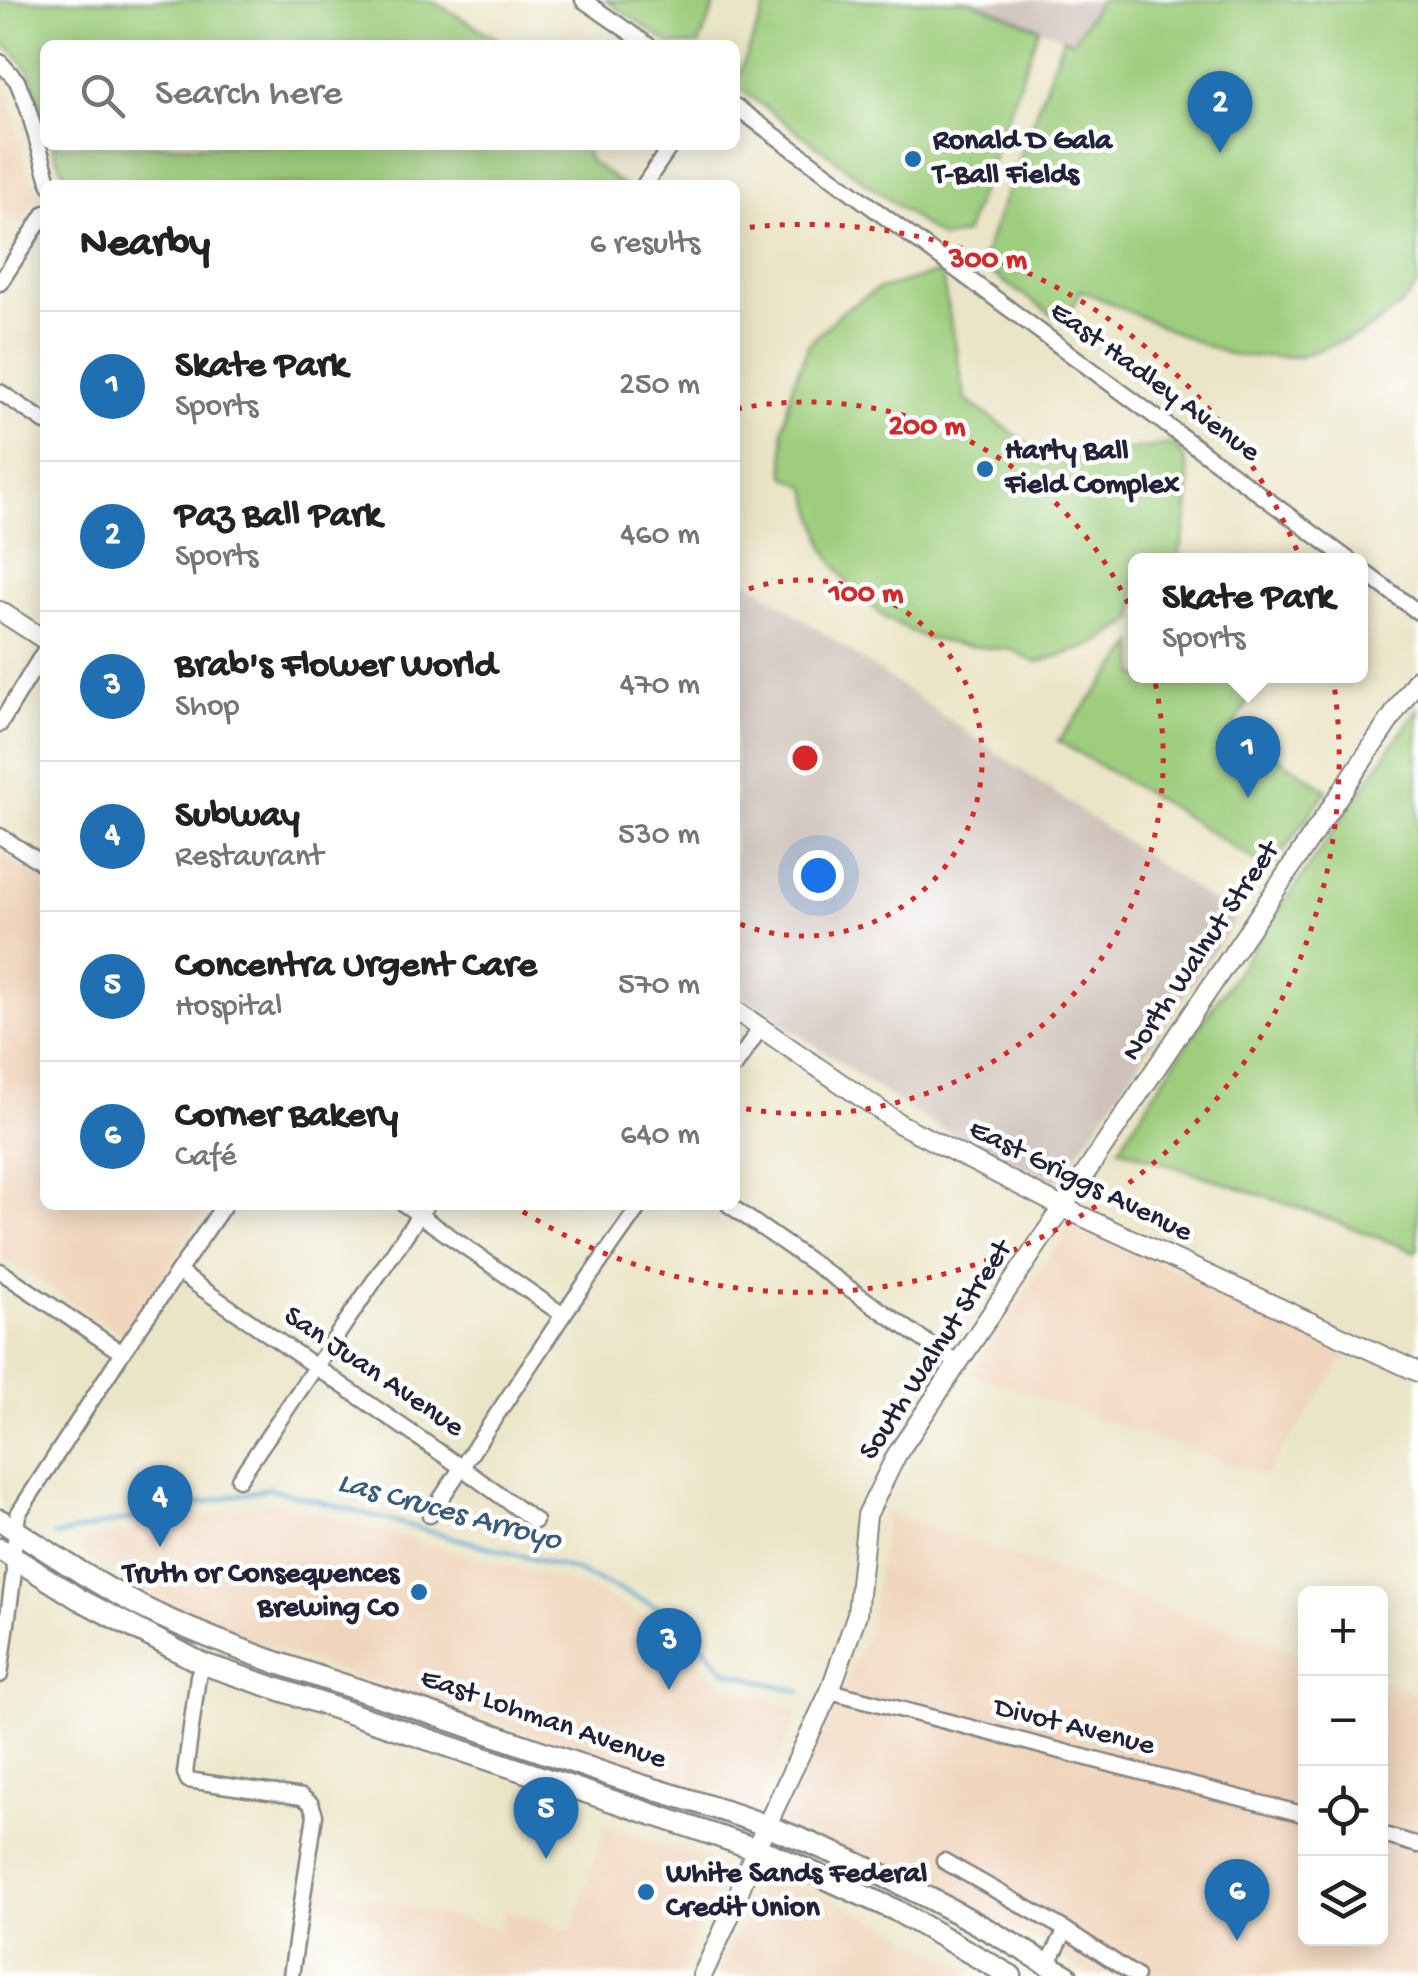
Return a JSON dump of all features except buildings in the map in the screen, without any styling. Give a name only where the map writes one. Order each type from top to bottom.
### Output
[{"type":"main road","name":"East Lohman Avenue","points":[[11,1522],[91,1577],[168,1620],[267,1658],[766,1825],[826,1849],[986,1927],[1043,1970],[1067,1976]]},
{"type":"main road","name":"East Lohman Avenue","points":[[7,1553],[79,1598],[203,1664],[756,1848],[895,1910],[1011,1976]]},
{"type":"main road","points":[[895,1910],[904,1887]]},
{"type":"street","points":[[584,0],[641,40]]},
{"type":"street","points":[[0,62],[17,81],[48,180]]},
{"type":"street","name":"East Hadley Avenue","points":[[740,110],[1339,553]]},
{"type":"street","points":[[647,180],[668,150]]},
{"type":"street","points":[[0,283],[40,222]]},
{"type":"street","points":[[0,392],[40,419]]},
{"type":"street","points":[[1368,575],[1418,612]]},
{"type":"street","points":[[0,611],[40,637]]},
{"type":"street","points":[[0,724],[40,658]]},
{"type":"street","name":"North Walnut Street","points":[[1064,1208],[1418,678]]},
{"type":"street","points":[[0,836],[40,862]]},
{"type":"street","name":"East Griggs Avenue","points":[[740,1013],[900,1124],[1064,1208],[1418,1372]]},
{"type":"street","points":[[740,1058],[761,1027]]},
{"type":"street","name":"South Walnut Street","points":[[702,1976],[766,1825],[830,1692],[858,1614],[867,1514],[897,1454],[1064,1208]]},
{"type":"street","points":[[0,1675],[14,1572],[7,1553],[11,1522],[221,1210]]},
{"type":"street","points":[[239,1479],[423,1210],[564,1314]]},
{"type":"street","points":[[430,1514],[637,1210]]},
{"type":"street","points":[[737,1210],[957,1363]]},
{"type":"street","points":[[0,1270],[122,1353]]},
{"type":"street","name":"San Juan Avenue","points":[[178,1272],[535,1521]]},
{"type":"street","points":[[203,1664],[185,1773],[188,1780],[302,1797],[311,1804],[315,1815],[291,1976]]},
{"type":"street","name":"Divot Avenue","points":[[830,1692],[1298,1813]]},
{"type":"street","points":[[1388,1836],[1418,1844]]},
{"type":"street","points":[[944,1861],[1066,1930],[1136,1976]]},
{"type":"street","points":[[1043,1970],[1066,1930]]},
{"type":"shaded area","points":[[970,0],[1099,0],[1073,41]]},
{"type":"shaded area","points":[[0,81],[36,189],[20,223],[0,212]]},
{"type":"shaded area","points":[[740,575],[1236,918],[1061,1178],[1055,1181],[975,1147],[911,1111],[740,994]]},
{"type":"shaded area","points":[[0,852],[40,879],[40,1210],[205,1210],[123,1335],[0,1255]]},
{"type":"shaded area","points":[[1074,1221],[1347,1356],[1265,1476],[970,1374]]},
{"type":"shaded area","points":[[273,1502],[588,1588],[682,1637],[721,1684],[800,1711],[757,1809],[235,1635],[149,1596],[81,1553],[83,1540]]},
{"type":"shaded area","points":[[887,1513],[1298,1654],[1298,1946],[1388,1946],[1388,1683],[1418,1694],[1418,1976],[1090,1976],[1038,1942],[780,1822],[868,1635]]},
{"type":"shaded area","points":[[606,1826],[725,1866],[679,1976],[371,1976],[380,1921],[308,1904],[312,1883],[501,1930],[503,1909],[572,1931]]},
{"type":"shaded area","points":[[768,1868],[904,1934],[978,1976],[717,1976]]},
{"type":"green space","points":[[0,0],[430,0],[499,40],[40,40],[40,107],[20,58],[0,42]]},
{"type":"green space","points":[[606,0],[717,0],[701,40],[664,40]]},
{"type":"green space","name":"Ronald D Gala T-Ball Fields","points":[[768,0],[970,0],[1039,28],[965,234],[942,239],[740,89],[740,72]]},
{"type":"green space","points":[[1100,0],[1418,0],[1418,286],[1398,308],[1361,334],[1299,357],[1234,356],[1081,290],[1065,324],[980,265],[1063,38],[1073,41]]},
{"type":"green space","points":[[54,150],[585,150],[588,160],[616,180],[67,180]]},
{"type":"green space","name":"Harty Ball Field Complex","points":[[941,272],[966,400],[1053,461],[1173,444],[1183,456],[1189,479],[1188,508],[1178,553],[1128,553],[1128,624],[1091,646],[1036,663],[1013,650],[924,638],[884,617],[850,587],[825,549],[807,487],[785,476],[783,430],[792,386],[809,344],[840,313],[876,290]]},
{"type":"green space","points":[[1128,653],[1128,683],[1260,683],[1233,727],[1327,790],[1270,870],[1058,741]]},
{"type":"green space","points":[[1418,708],[1416,1252],[1300,1208],[1119,1148]]},
{"type":"waterway","name":"Las Cruces Arroyo","points":[[54,1536],[269,1488],[574,1570],[678,1616],[725,1671],[801,1692]]},
{"type":"place","name":"Paz Ball Park","points":[[1220,153]]},
{"type":"place","name":"Ronald D Gala T-Ball Fields","points":[[913,159]]},
{"type":"place","name":"Harty Ball Field Complex","points":[[985,469]]},
{"type":"place","name":"Skate Park","points":[[1248,798]]},
{"type":"place","name":"Subway","points":[[160,1547]]},
{"type":"place","name":"Truth or Consequences Brewing Co","points":[[419,1592]]},
{"type":"place","name":"Brab's Flower World","points":[[669,1690]]},
{"type":"place","name":"Concentra Urgent Care","points":[[546,1859]]},
{"type":"place","name":"White Sands Federal Credit Union","points":[[646,1892]]},
{"type":"place","name":"Corner Bakery","points":[[1237,1941]]}]
